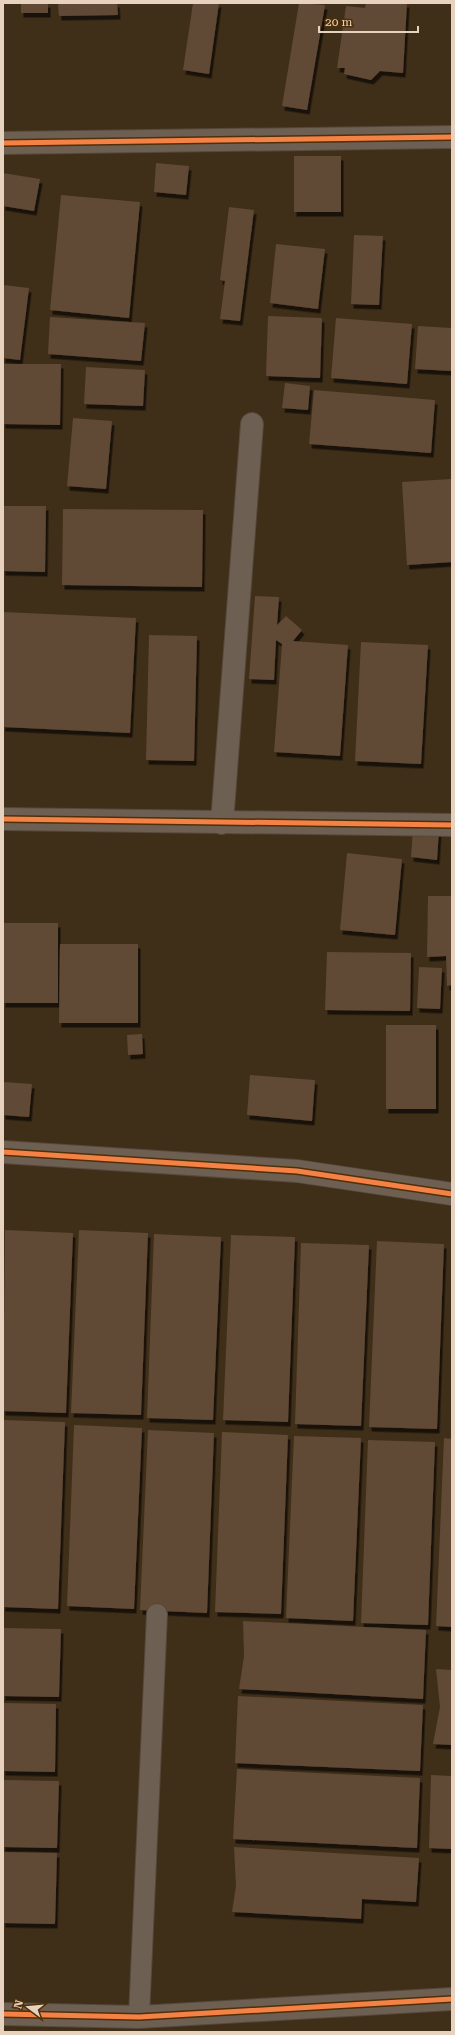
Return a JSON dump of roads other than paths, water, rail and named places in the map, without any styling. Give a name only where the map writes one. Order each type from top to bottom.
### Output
[{"type":"street","points":[[3,143],[452,137]]},
{"type":"street","points":[[222,823],[252,424]]},
{"type":"street","points":[[3,818],[222,823],[452,825]]},
{"type":"street","points":[[3,1152],[297,1171],[452,1194]]},
{"type":"street","points":[[3,2014],[139,2017],[452,1999]]},
{"type":"lane","points":[[139,2017],[157,1614]]}]
